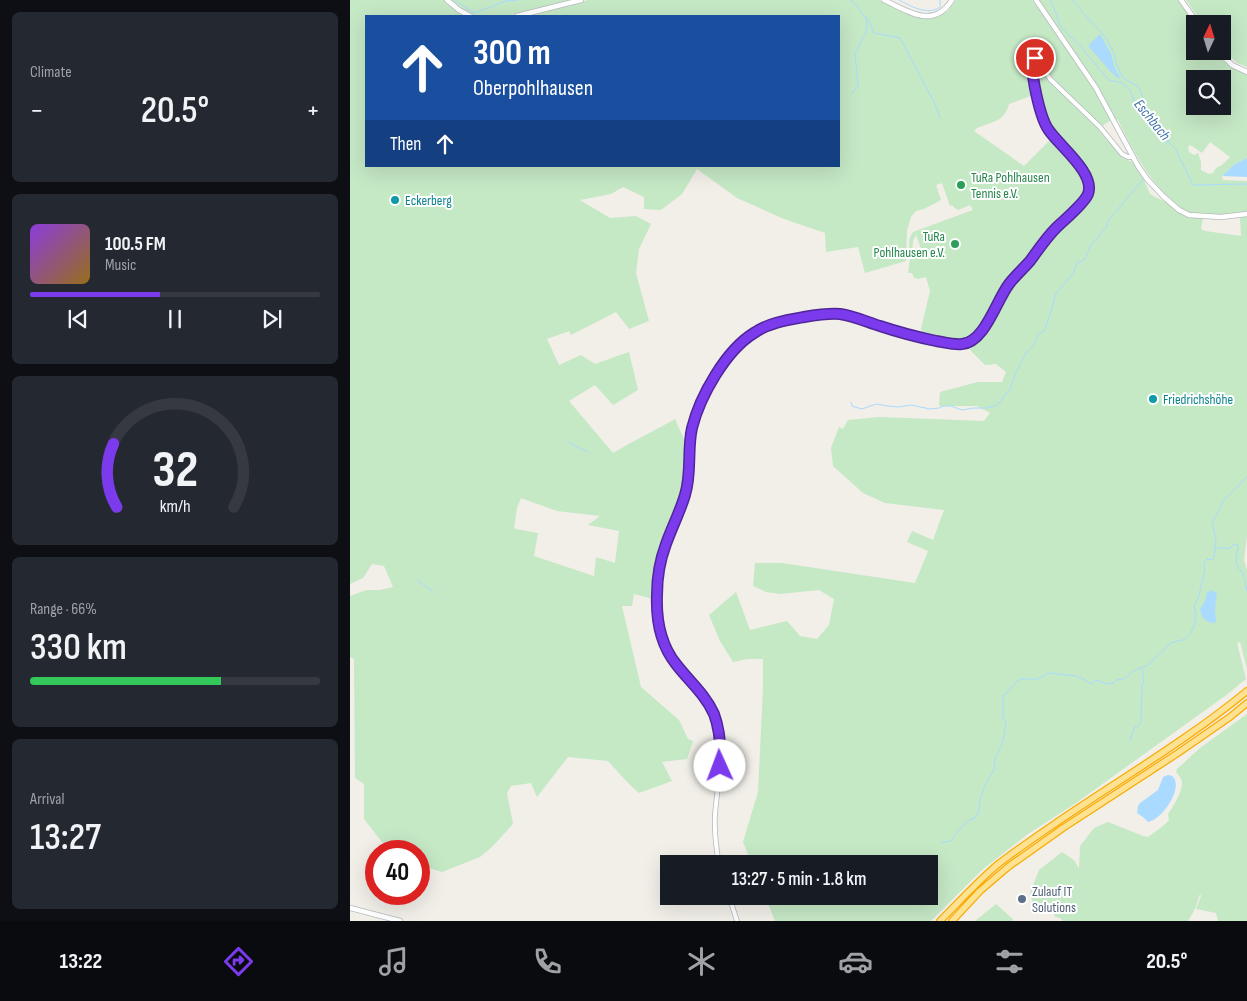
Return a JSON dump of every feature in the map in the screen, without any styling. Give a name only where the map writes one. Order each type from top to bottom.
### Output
[{"type":"highway","points":[[940,921],[982,878],[1016,851],[1230,706],[1247,691]]},
{"type":"highway","points":[[952,921],[980,891],[1014,862],[1062,828],[1178,753],[1247,703]]},
{"type":"main road","points":[[447,0],[468,15]]},
{"type":"main road","points":[[521,15],[581,0]]},
{"type":"main road","points":[[884,0],[918,15],[930,17],[942,12],[952,0]]},
{"type":"main road","points":[[1036,0],[1096,88],[1141,171],[1152,184],[1182,212],[1214,217],[1231,217],[1247,214]]},
{"type":"main road","points":[[1182,0],[1192,15]]},
{"type":"main road","points":[[1227,60],[1232,65],[1247,72]]},
{"type":"main road","points":[[350,908],[400,921]]},
{"type":"street","points":[[718,855],[714,826],[720,766],[720,740],[716,722],[713,712],[702,694],[675,664],[668,652],[658,628],[656,609],[660,566],[666,543],[685,496],[688,480],[690,437],[695,417],[702,399],[720,368],[734,351],[751,335],[761,329],[780,322],[826,313],[852,316],[890,330],[946,343],[962,344],[976,338],[1008,285],[1054,230],[1088,195],[1089,184],[1087,178],[1073,158],[1047,128],[1040,110],[1033,77],[1033,59],[1035,58],[1039,61],[1050,79],[1100,127],[1122,154],[1128,158],[1133,157]]},
{"type":"street","points":[[732,905],[737,921]]},
{"type":"green space","points":[[350,0],[444,0],[463,15],[365,15],[365,167],[840,167],[840,15],[530,15],[588,0],[879,0],[904,12],[930,18],[947,12],[956,0],[1032,0],[1097,94],[1111,120],[1102,126],[1099,131],[1123,158],[1136,166],[1150,194],[1166,202],[1180,213],[1190,217],[1203,218],[1201,229],[1205,231],[1241,236],[1240,217],[1247,216],[1247,536],[1244,560],[1247,570],[1247,669],[1240,642],[1237,643],[1246,679],[1076,803],[1028,834],[982,870],[931,921],[775,921],[769,905],[938,905],[938,855],[748,855],[743,842],[758,792],[763,659],[747,659],[733,662],[720,641],[709,615],[736,592],[750,630],[787,621],[800,636],[817,639],[829,625],[834,599],[819,590],[780,594],[766,592],[753,586],[755,563],[782,563],[915,583],[928,551],[907,542],[912,531],[933,540],[944,510],[885,503],[863,493],[833,466],[831,448],[839,427],[843,429],[848,420],[880,417],[984,421],[990,413],[977,406],[939,406],[940,392],[978,382],[1002,382],[1006,372],[996,364],[985,365],[970,350],[972,337],[953,341],[939,340],[920,335],[930,291],[926,277],[918,279],[914,278],[912,273],[908,273],[910,259],[923,254],[916,235],[913,241],[912,254],[910,254],[910,237],[913,232],[973,210],[970,205],[958,210],[952,205],[950,206],[942,183],[936,185],[941,200],[916,211],[911,217],[907,231],[906,261],[865,273],[858,247],[826,252],[825,233],[784,219],[737,198],[697,169],[682,194],[661,210],[644,209],[644,197],[623,187],[611,194],[580,200],[610,218],[636,216],[651,224],[639,249],[636,273],[649,321],[629,329],[616,312],[571,335],[569,331],[547,339],[559,365],[581,355],[595,364],[629,352],[638,390],[613,405],[595,385],[569,401],[613,453],[675,419],[687,446],[684,466],[684,487],[675,514],[668,527],[657,566],[653,599],[634,594],[632,606],[622,606],[641,687],[679,720],[688,739],[693,741],[687,759],[662,762],[672,781],[639,793],[608,761],[568,757],[537,797],[531,783],[511,786],[507,793],[513,824],[480,857],[442,872],[430,868],[430,840],[380,840],[364,819],[364,784],[355,778],[354,659],[350,657],[350,596],[366,590],[380,590],[393,587],[384,566],[372,564],[363,578],[350,584]],"holes":[[[1033,95],[1056,134],[1024,166],[974,131],[1001,117],[1009,104]],[[521,498],[557,511],[600,516],[588,525],[619,531],[615,563],[596,557],[594,576],[534,556],[538,533],[514,528],[517,508]]]},
{"type":"green space","points":[[451,0],[573,0],[512,15],[474,15],[463,10]]},
{"type":"green space","points":[[1038,0],[1178,0],[1189,15],[1186,15],[1186,60],[1222,60],[1247,75],[1247,158],[1235,164],[1222,176],[1223,180],[1247,181],[1247,212],[1211,216],[1185,211],[1149,175],[1135,154],[1118,120],[1114,118],[1100,90]],"holes":[[[1210,142],[1230,157],[1216,168],[1213,173],[1209,174],[1201,170],[1198,153],[1194,155],[1189,152],[1188,147],[1189,145],[1192,146],[1202,153]]]},
{"type":"green space","points":[[1186,0],[1247,0],[1247,67],[1237,63],[1231,57],[1231,15],[1197,15]]},
{"type":"green space","points":[[1247,714],[1247,921],[1218,921],[1216,913],[1196,909],[1200,894],[1195,909],[1188,921],[1063,921],[1055,917],[1051,905],[1047,909],[1033,904],[1030,893],[1039,870],[1062,852],[1074,860],[1079,869],[1080,846],[1094,828],[1108,822],[1148,837],[1163,826],[1169,820],[1168,814],[1182,787],[1181,780],[1176,772],[1177,769],[1200,748]]},
{"type":"green space","points":[[996,904],[1013,919],[1012,921],[975,921]]},
{"type":"water","points":[[1100,34],[1111,54],[1115,69],[1120,77],[1119,79],[1089,47]]},
{"type":"water","points":[[1247,158],[1247,177],[1222,176],[1235,164]]},
{"type":"water","points":[[1211,590],[1217,593],[1215,623],[1205,619],[1200,609],[1207,593]]},
{"type":"water","points":[[1168,775],[1174,777],[1176,783],[1173,797],[1159,816],[1148,822],[1137,813],[1138,806],[1158,790],[1163,777]]},
{"type":"waterway","name":"Eschbach","points":[[455,0],[475,13],[506,1],[518,0]]},
{"type":"waterway","points":[[850,0],[868,19],[874,33],[900,38],[935,104],[940,118]]},
{"type":"waterway","name":"Eschbach","points":[[899,0],[919,9],[930,11],[940,7],[940,0]]},
{"type":"waterway","name":"Eschbach","points":[[1051,0],[1060,25],[1109,80],[1123,83],[1130,91],[1138,109],[1153,122],[1176,150],[1193,185],[1247,184]]},
{"type":"waterway","points":[[1072,0],[1106,38],[1114,53],[1121,75],[1140,90],[1145,104],[1166,132],[1166,137]]},
{"type":"waterway","points":[[852,94],[858,86],[855,54],[867,30],[866,18]]},
{"type":"waterway","name":"Eschbach","points":[[1165,145],[1168,141]]},
{"type":"waterway","points":[[851,402],[852,406],[862,409],[876,404],[898,407],[911,405],[930,409],[951,406],[962,410],[986,408],[999,403],[1010,389],[1026,353],[1033,346],[1038,335],[1044,331],[1056,294],[1074,272],[1077,263],[1085,259],[1091,245],[1106,228],[1108,221],[1144,178]]},
{"type":"waterway","points":[[567,442],[588,452]]},
{"type":"waterway","points":[[941,843],[951,841],[962,827],[968,821],[975,818],[979,812],[984,787],[994,770],[995,759],[1003,742],[1006,723],[1003,718],[1003,695],[1017,681],[1021,679],[1037,679],[1049,673],[1077,676],[1091,684],[1096,680],[1107,684],[1113,683],[1116,680],[1124,679],[1133,671],[1148,665],[1171,643],[1183,640],[1189,635],[1194,627],[1196,614],[1194,606],[1198,599],[1205,570],[1204,563],[1207,559],[1213,560],[1214,557],[1216,538],[1212,524],[1223,501],[1247,477]]},
{"type":"waterway","points":[[1215,548],[1229,549],[1234,544],[1238,545],[1236,561],[1238,568],[1243,573],[1247,591]]},
{"type":"waterway","points":[[417,580],[434,593]]},
{"type":"waterway","points":[[1130,740],[1134,728],[1141,722],[1142,686],[1144,682],[1142,669]]},
{"type":"place","name":"TuRa Pohlhausen Tennis e.V.","points":[[961,185]]},
{"type":"place","name":"Eckerberg","points":[[395,200]]},
{"type":"place","name":"TuRa Pohlhausen e.V.","points":[[955,244]]},
{"type":"place","name":"Friedrichshöhe","points":[[1153,399]]},
{"type":"place","name":"Zulauf IT Solutions","points":[[1022,899]]},
{"type":"route","points":[[720,766],[720,740],[713,712],[702,694],[675,664],[668,652],[658,628],[656,609],[660,566],[666,543],[685,496],[689,470],[690,437],[702,399],[714,376],[745,340],[761,329],[790,319],[826,313],[840,314],[852,316],[903,333],[946,343],[962,344],[976,338],[1008,285],[1054,230],[1088,195],[1089,184],[1087,178],[1073,158],[1047,128],[1040,110],[1033,77],[1032,62],[1035,58]]}]
